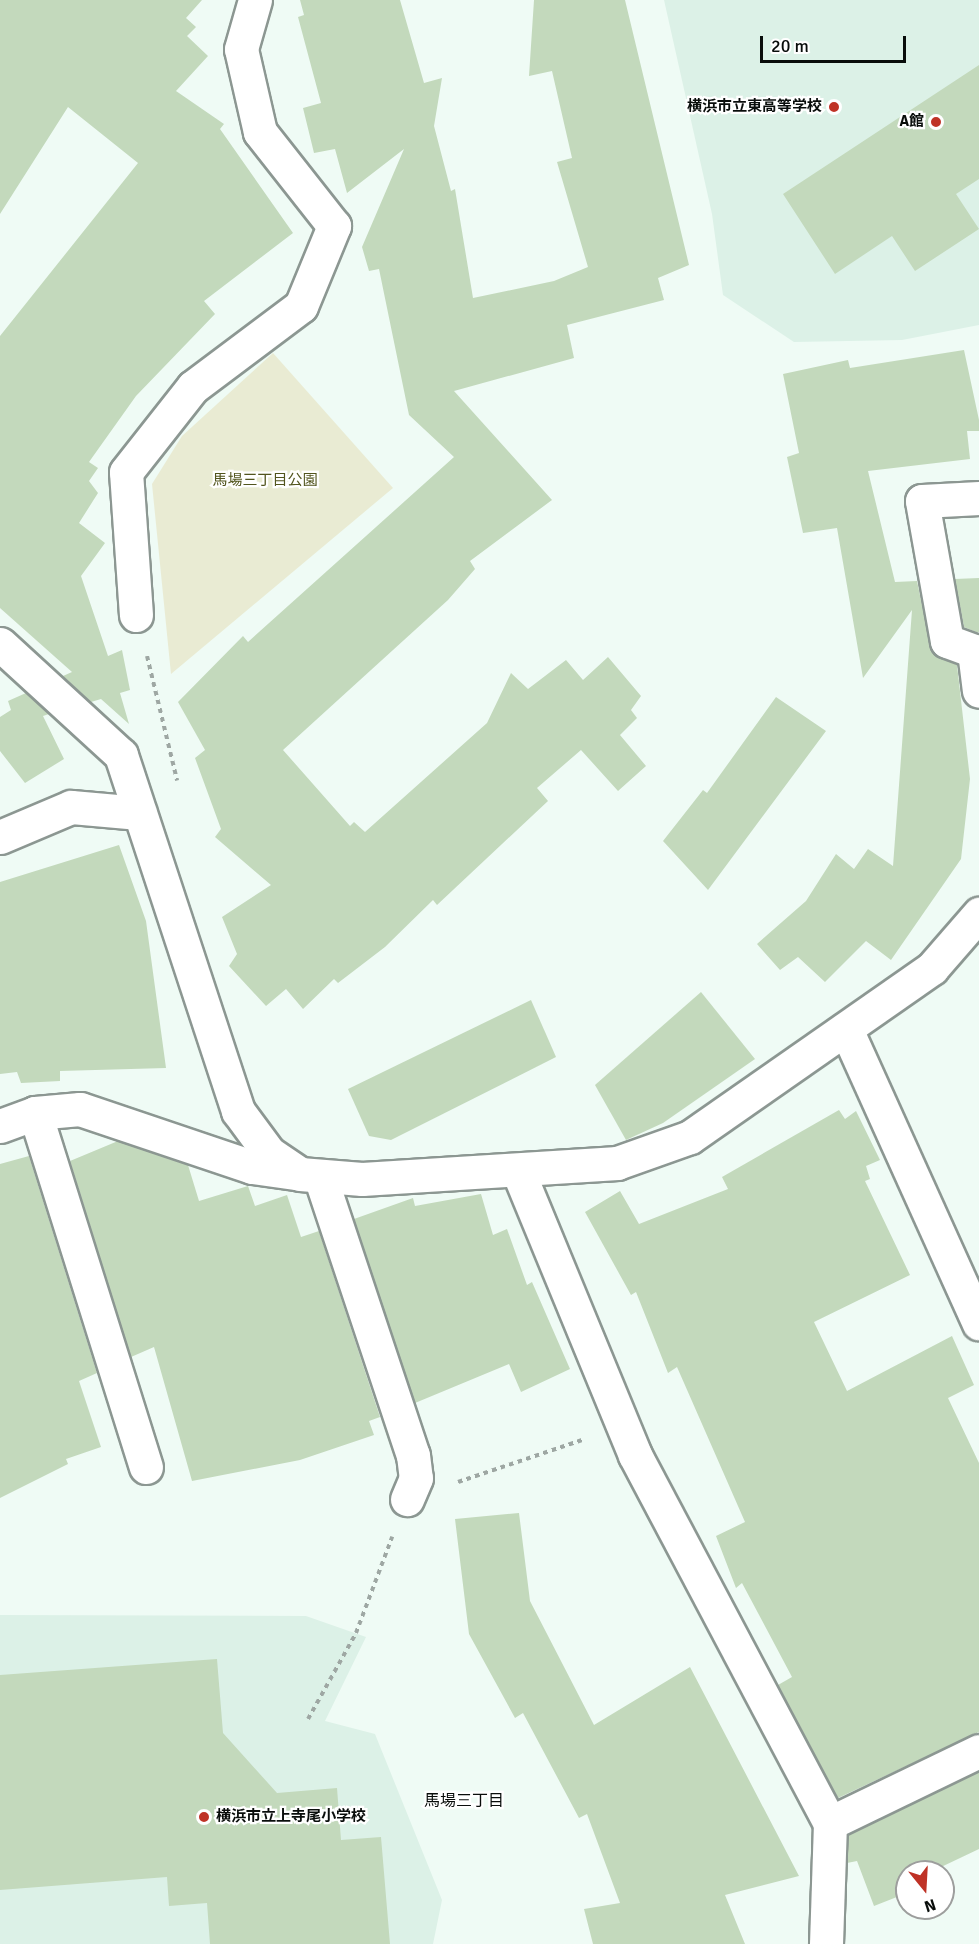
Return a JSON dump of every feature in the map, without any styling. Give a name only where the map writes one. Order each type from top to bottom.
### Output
[{"type":"street","points":[[136,615],[126,472],[193,387],[301,306],[334,226],[260,132],[241,48],[255,0]]},
{"type":"street","points":[[979,498],[922,501],[947,641],[974,651],[979,691]]},
{"type":"street","points":[[0,645],[121,755],[238,1110],[269,1153],[310,1175],[413,1455],[416,1479],[407,1499]]},
{"type":"street","points":[[0,837],[71,807],[140,813]]},
{"type":"street","points":[[0,1126],[35,1113],[80,1109],[252,1167],[362,1179],[617,1163],[690,1137],[932,968],[979,914]]},
{"type":"street","points":[[846,1029],[979,1323]]},
{"type":"street","points":[[35,1113],[147,1467]]},
{"type":"street","points":[[518,1171],[622,1426],[830,1823],[826,1944]]},
{"type":"street","points":[[830,1823],[979,1751]]},
{"type":"path","points":[[136,615],[181,798],[140,813]]},
{"type":"path","points":[[308,1719],[356,1633],[407,1499],[622,1426]]},
{"type":"shaded area","name":"横浜市立東高等学校","points":[[664,0],[979,0],[979,325],[902,340],[794,342],[723,295],[712,214]]},
{"type":"shaded area","name":"横浜市立上寺尾小学校","points":[[0,1615],[306,1616],[366,1637],[325,1721],[375,1734],[442,1900],[433,1944],[0,1944]]},
{"type":"green space","name":"馬場三丁目公園","points":[[273,353],[393,488],[171,674],[152,484],[182,436]]},
{"type":"building","points":[[0,0],[202,0],[186,18],[196,27],[187,36],[208,56],[176,91],[224,124],[220,129],[293,233],[204,301],[215,314],[136,396],[89,462],[98,468],[89,481],[98,493],[79,523],[105,543],[81,576],[108,656],[122,650],[130,690],[120,693],[129,724],[101,699],[91,702],[63,676],[72,672],[0,608],[0,336],[138,163],[68,107],[0,214]]},
{"type":"building","points":[[300,0],[400,0],[424,83],[442,78],[434,126],[451,191],[455,189],[473,298],[554,281],[588,267],[557,162],[572,158],[552,71],[529,76],[534,0],[625,0],[689,265],[658,278],[664,300],[567,325],[574,358],[454,391],[552,500],[470,561],[475,569],[448,600],[283,750],[350,826],[354,822],[365,832],[487,723],[511,673],[528,689],[566,660],[583,680],[608,657],[641,696],[631,710],[637,718],[620,735],[646,766],[618,791],[581,750],[537,788],[548,801],[437,905],[433,900],[385,947],[338,983],[334,979],[303,1009],[286,989],[266,1006],[229,966],[237,954],[222,917],[271,885],[215,837],[221,829],[195,758],[205,750],[178,702],[243,636],[248,642],[454,457],[409,415],[379,269],[369,271],[362,247],[404,149],[347,193],[335,149],[314,153],[303,108],[321,103],[298,17],[304,15]]},
{"type":"building","name":"A館","points":[[979,65],[979,179],[956,194],[979,229],[915,271],[892,236],[835,274],[783,194]]},
{"type":"building","points":[[964,350],[979,420],[979,431],[967,431],[970,459],[868,471],[895,582],[917,581],[932,653],[957,665],[970,779],[961,859],[891,960],[866,941],[825,982],[798,957],[780,970],[757,944],[806,901],[836,854],[854,869],[868,849],[893,866],[912,610],[863,678],[837,528],[803,533],[787,457],[799,453],[783,374],[848,360],[850,368]]},
{"type":"building","points":[[979,578],[979,632],[976,632],[964,627],[955,579]]},
{"type":"building","points":[[26,693],[49,714],[43,716],[64,759],[25,783],[0,751],[0,717],[11,710],[8,701]]},
{"type":"building","points":[[776,697],[826,731],[708,890],[663,841],[703,790],[707,793]]},
{"type":"building","points":[[119,845],[146,921],[166,1068],[60,1071],[60,1081],[21,1083],[17,1072],[0,1074],[0,882]]},
{"type":"building","points":[[701,992],[755,1059],[663,1123],[626,1140],[595,1085]]},
{"type":"building","points":[[531,1000],[556,1057],[391,1140],[369,1136],[348,1089]]},
{"type":"building","points":[[839,1110],[845,1119],[856,1111],[880,1160],[866,1166],[870,1179],[865,1181],[910,1275],[814,1322],[847,1391],[952,1336],[974,1385],[948,1398],[979,1463],[979,1732],[838,1798],[778,1685],[792,1677],[742,1583],[736,1588],[716,1536],[745,1522],[677,1367],[668,1373],[636,1292],[631,1295],[585,1212],[620,1191],[639,1224],[728,1189],[722,1177]]},
{"type":"building","points":[[118,1141],[188,1165],[199,1201],[248,1186],[255,1206],[287,1195],[301,1237],[319,1231],[380,1417],[369,1421],[374,1435],[300,1460],[192,1481],[154,1347],[131,1357],[70,1161]]},
{"type":"building","points":[[29,1156],[97,1373],[79,1381],[101,1447],[66,1459],[68,1464],[0,1498],[0,1164]]},
{"type":"building","points":[[481,1194],[493,1235],[507,1229],[527,1285],[532,1282],[570,1369],[521,1392],[509,1364],[415,1403],[354,1219],[413,1198],[415,1206]]},
{"type":"building","points":[[519,1513],[530,1601],[594,1725],[690,1667],[799,1876],[725,1895],[745,1944],[593,1944],[584,1909],[620,1903],[587,1814],[579,1818],[523,1713],[515,1718],[469,1634],[455,1519]]},
{"type":"building","points":[[217,1659],[223,1733],[277,1793],[337,1788],[341,1840],[381,1837],[390,1944],[210,1944],[207,1903],[169,1906],[167,1877],[0,1890],[0,1675]]},
{"type":"building","points":[[979,1772],[979,1849],[955,1860],[895,1860],[895,1898],[874,1906],[857,1861],[847,1863],[848,1835]]},
{"type":"place","name":"横浜市立東高等学校","points":[[834,107]]},
{"type":"place","name":"A館","points":[[936,122]]},
{"type":"place","name":"横浜市立上寺尾小学校","points":[[204,1817]]},
{"type":"district","name":"馬場三丁目","points":[[464,1801]]}]
